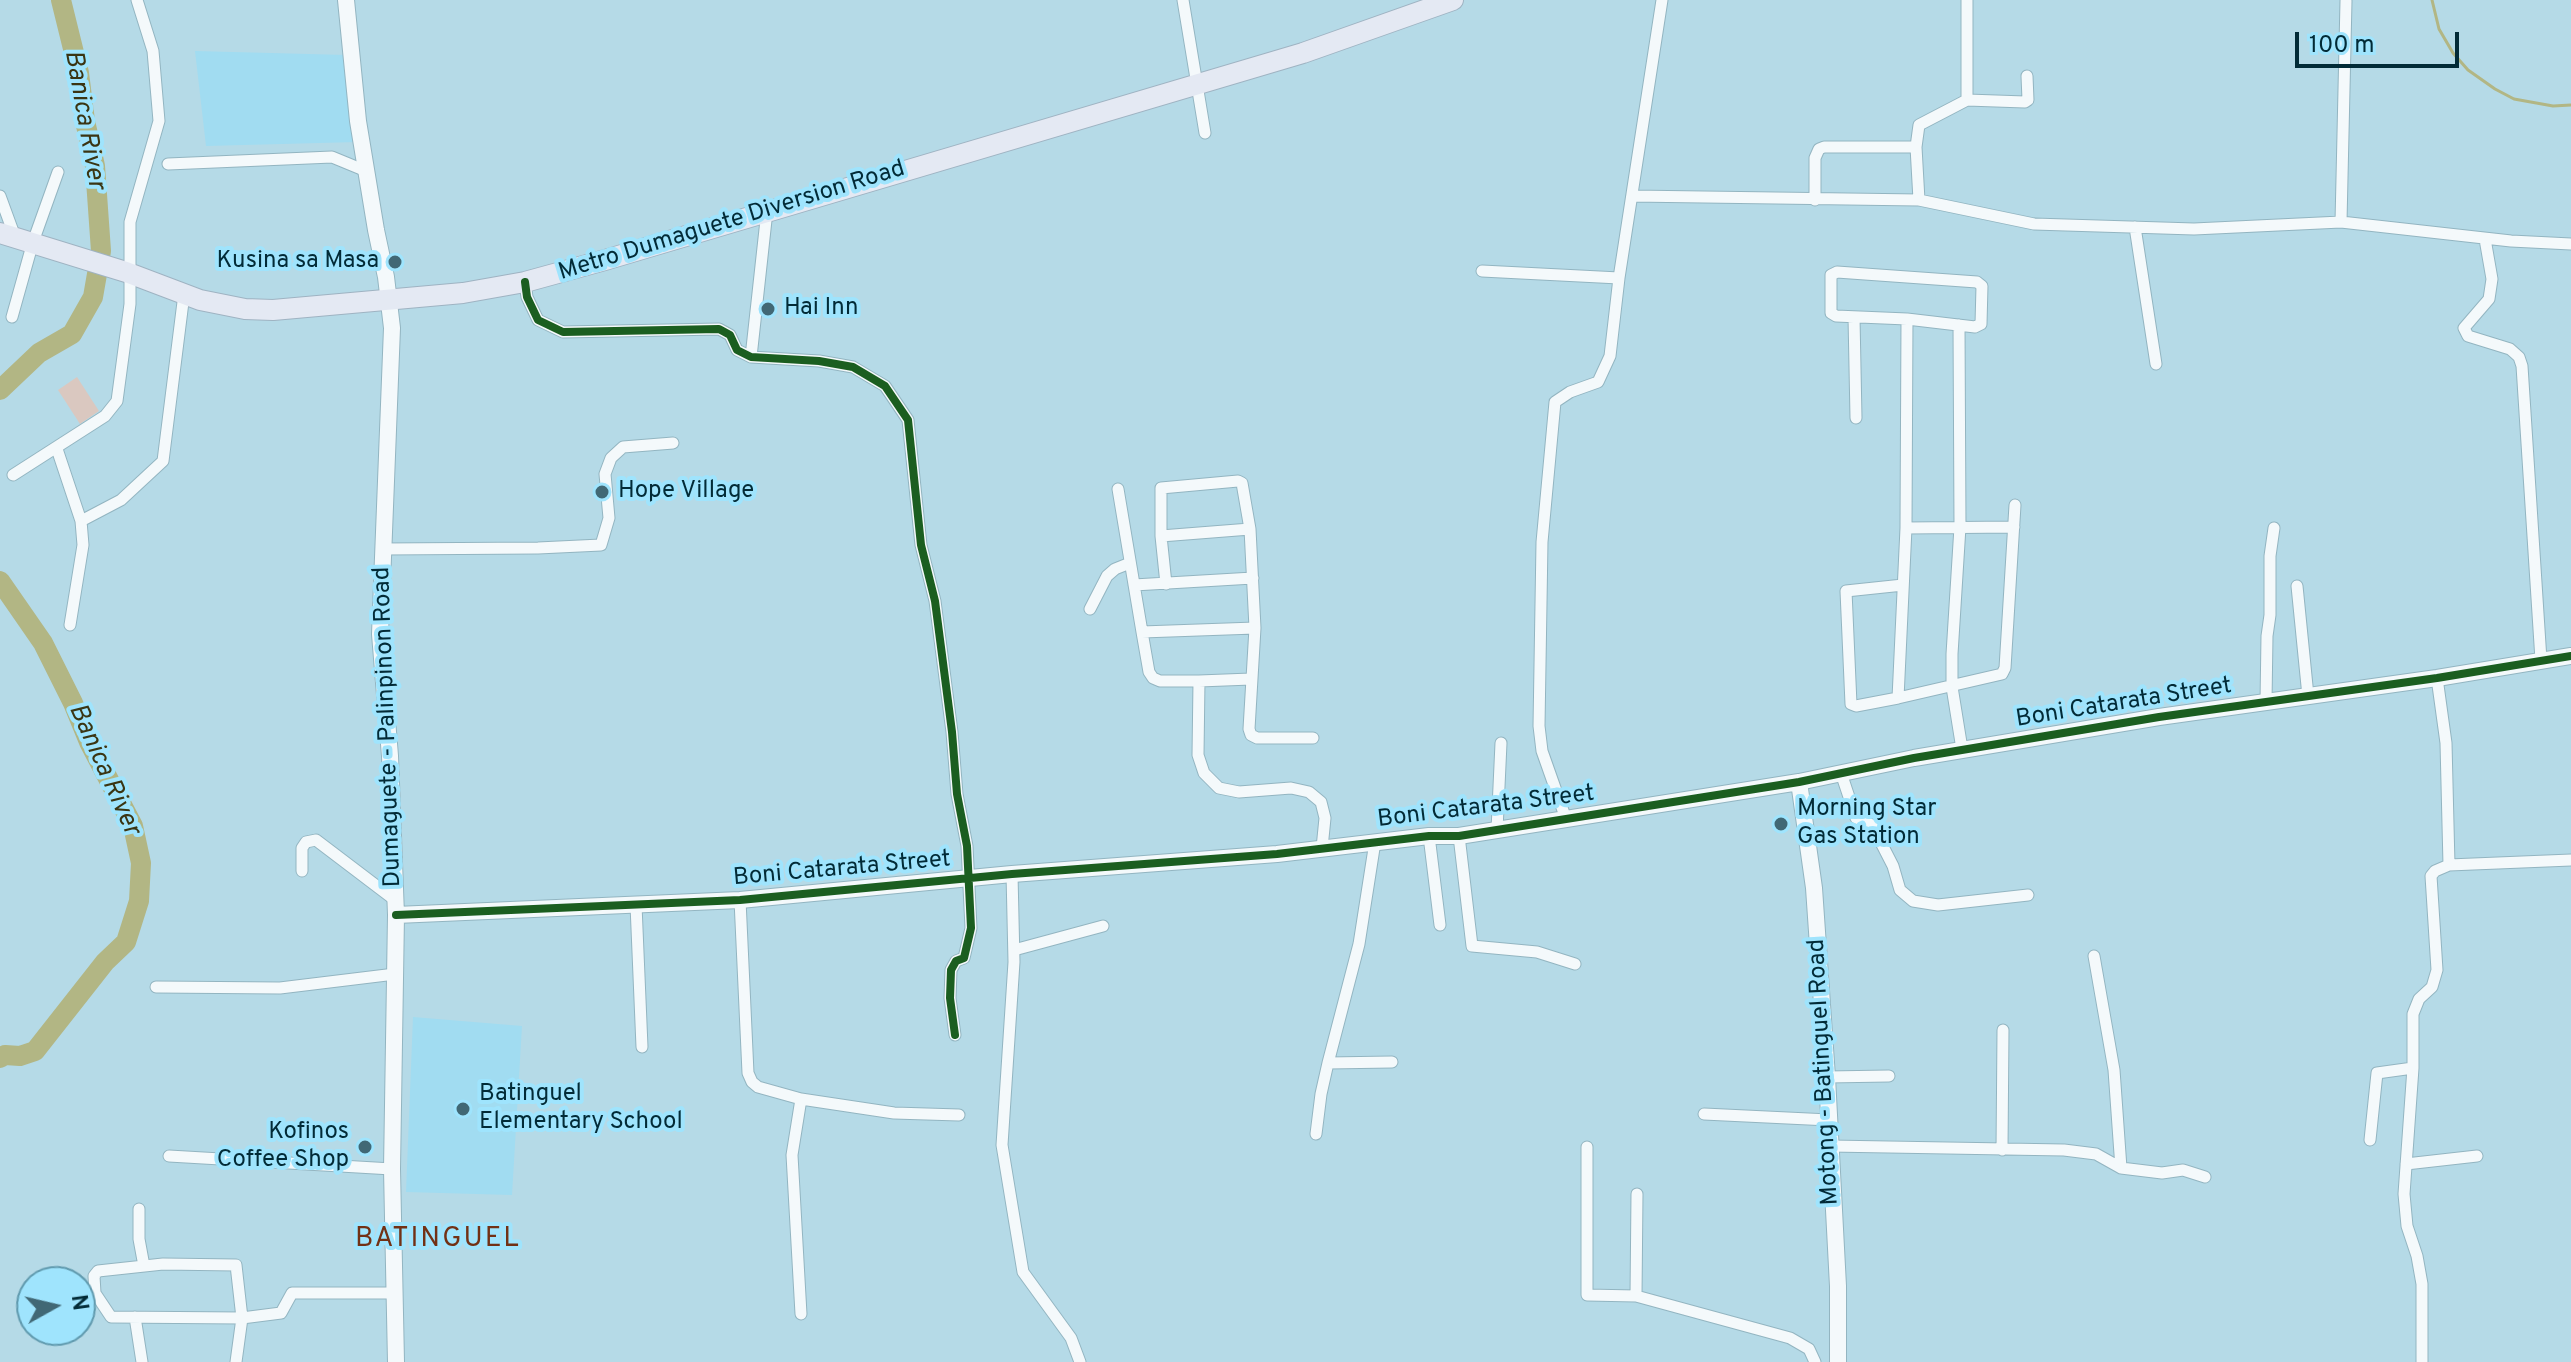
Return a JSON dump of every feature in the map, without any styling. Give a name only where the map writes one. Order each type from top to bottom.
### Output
[{"type":"highway","name":"Metro Dumaguete Diversion Road","points":[[16,237],[220,306],[273,310],[463,293],[525,282],[767,211],[1359,35],[1453,0]]},
{"type":"street","points":[[13,475],[105,416],[117,401],[130,304],[130,222],[159,121],[153,51],[137,0]]},
{"type":"street","name":"Dumaguete - Palinpinon Road","points":[[346,0],[358,121],[390,301],[392,353],[380,634],[390,756],[396,907],[392,1169],[396,1362]]},
{"type":"street","points":[[1183,0],[1205,133]]},
{"type":"street","points":[[1566,819],[1542,751],[1539,726],[1542,542],[1555,402],[1570,392],[1598,382],[1610,356],[1662,0]]},
{"type":"street","points":[[1967,0],[1967,100]]},
{"type":"street","points":[[2341,222],[2346,1]]},
{"type":"street","points":[[1919,200],[1916,147],[1917,129],[1922,122],[1967,100],[2025,102],[2028,100],[2027,76]]},
{"type":"street","points":[[1815,200],[1815,158],[1819,149],[1916,147]]},
{"type":"street","points":[[168,164],[332,157],[366,171]]},
{"type":"street","points":[[16,237],[58,172]]},
{"type":"street","points":[[0,196],[16,237],[12,317]]},
{"type":"street","points":[[1632,196],[1919,200],[2034,224],[2194,229],[2341,222],[2485,239],[2571,244]]},
{"type":"street","points":[[751,357],[767,211]]},
{"type":"street","points":[[2135,227],[2156,364]]},
{"type":"street","points":[[2485,239],[2492,279],[2489,299],[2464,328],[2468,336],[2510,349],[2519,357],[2522,366],[2541,660]]},
{"type":"street","points":[[1482,271],[1619,278]]},
{"type":"street","points":[[1837,272],[1977,282],[1982,286],[1981,324],[1975,327],[1907,319],[1836,316],[1831,313],[1831,275],[1837,272]]},
{"type":"street","points":[[525,282],[527,297],[538,320],[563,332],[719,329],[730,335],[737,350],[751,357],[819,361],[853,367],[885,386],[908,420],[921,545],[935,601],[957,794],[967,846],[971,928],[964,958],[956,961],[951,970],[950,998],[955,1035]]},
{"type":"street","points":[[81,521],[121,500],[163,461],[184,294]]},
{"type":"street","points":[[1854,317],[1856,418]]},
{"type":"street","points":[[1898,698],[1906,528],[1907,319]]},
{"type":"street","points":[[1959,325],[1960,527],[1952,687],[1962,749]]},
{"type":"street","points":[[383,549],[601,545],[609,518],[605,474],[611,458],[623,447],[673,443]]},
{"type":"street","points":[[57,449],[81,521],[83,545],[70,625]]},
{"type":"street","points":[[1166,584],[1159,492],[1164,486],[1242,483],[1250,529],[1255,628],[1251,735],[1257,738],[1313,738]]},
{"type":"street","points":[[1118,489],[1149,672],[1153,678],[1160,681],[1251,679]]},
{"type":"street","points":[[1903,585],[1846,591],[1851,704],[1856,706],[1898,698],[2002,674],[2005,668],[2015,505]]},
{"type":"street","points":[[1906,528],[2014,527]]},
{"type":"street","points":[[2266,702],[2270,556],[2274,528]]},
{"type":"street","points":[[1161,536],[1250,529]]},
{"type":"street","points":[[1090,609],[1107,576],[1130,563]]},
{"type":"street","points":[[1134,585],[1253,578]]},
{"type":"street","points":[[2297,586],[2308,696]]},
{"type":"street","points":[[1142,632],[1255,628]]},
{"type":"street","name":"Boni Catarata Street","points":[[396,907],[636,905],[740,900],[1199,860],[1429,836],[1459,836],[1799,782],[1962,749],[2571,656]]},
{"type":"street","points":[[2437,678],[2446,743],[2449,865]]},
{"type":"street","points":[[1199,681],[1198,755],[1204,773],[1219,788],[1239,792],[1291,788],[1309,792],[1321,802],[1325,818],[1322,848]]},
{"type":"street","points":[[1497,830],[1501,743]]},
{"type":"street","points":[[1841,773],[1856,818],[1872,825],[1893,866],[1900,890],[1913,901],[1938,905],[2028,895]]},
{"type":"street","name":"Motong - Batinguel Road","points":[[1799,782],[1814,888],[1827,1077],[1838,1286],[1838,1362]]},
{"type":"street","points":[[1429,836],[1440,925]]},
{"type":"street","points":[[1459,836],[1472,946],[1537,952],[1575,964]]},
{"type":"street","points":[[302,871],[302,848],[306,842],[316,840],[396,907]]},
{"type":"street","points":[[1316,1134],[1328,1063],[1359,944],[1375,842]]},
{"type":"street","points":[[2422,1362],[2422,1284],[2404,1209],[2415,1005],[2432,987],[2437,970],[2430,882],[2435,871],[2449,865],[2571,860]]},
{"type":"street","points":[[1012,874],[1014,950],[1002,1145],[1023,1272],[1071,1338],[1080,1362]]},
{"type":"street","points":[[740,900],[748,1073],[752,1082],[758,1087],[801,1099],[894,1113],[959,1115]]},
{"type":"street","points":[[636,905],[642,1047]]},
{"type":"street","points":[[1014,950],[1103,926]]},
{"type":"street","points":[[2094,956],[2114,1070],[2121,1168]]},
{"type":"street","points":[[156,987],[280,988],[395,974]]},
{"type":"street","points":[[2002,1150],[2003,1030]]},
{"type":"street","points":[[1328,1063],[1392,1062]]},
{"type":"street","points":[[2370,1140],[2377,1073],[2413,1068]]},
{"type":"street","points":[[1827,1077],[1889,1076]]},
{"type":"street","points":[[801,1099],[792,1155],[801,1314]]},
{"type":"street","points":[[1704,1114],[1829,1120]]},
{"type":"street","points":[[1830,1146],[2082,1152],[2096,1154],[2121,1168],[2162,1173],[2183,1170],[2205,1177]]},
{"type":"street","points":[[1587,1147],[1587,1295],[1636,1296],[1790,1338],[1809,1349],[1815,1362]]},
{"type":"street","points":[[169,1156],[392,1169]]},
{"type":"street","points":[[2406,1164],[2477,1156]]},
{"type":"street","points":[[1636,1296],[1637,1194]]},
{"type":"street","points":[[139,1209],[139,1239],[144,1266]]},
{"type":"street","points":[[236,1362],[242,1318],[236,1265],[144,1266],[98,1271],[94,1276],[95,1293],[111,1317],[242,1318],[281,1313],[292,1293],[394,1293]]},
{"type":"street","points":[[135,1317],[142,1362]]},
{"type":"shaded area","points":[[195,51],[346,55],[357,142],[206,146]]},
{"type":"shaded area","points":[[77,377],[99,411],[80,424],[58,390]]},
{"type":"shaded area","name":"Batinguel Elementary School","points":[[413,1017],[522,1026],[512,1195],[406,1192]]},
{"type":"waterway","name":"Banica River","points":[[0,390],[39,353],[72,334],[93,297],[101,251],[95,166],[79,73],[61,0]]},
{"type":"waterway","points":[[2432,0],[2439,29],[2453,53],[2468,70],[2514,99],[2553,106],[2571,105]]},
{"type":"waterway","name":"Banica River","points":[[0,581],[43,643],[89,742],[133,826],[141,863],[139,901],[126,942],[105,962],[35,1051],[0,1058]]},
{"type":"cycle path","points":[[525,282],[527,297],[538,320],[563,332],[719,329],[730,335],[737,350],[751,357],[819,361],[853,367],[885,386],[908,420],[921,545],[935,601],[957,794],[967,846],[971,928],[964,958],[956,961],[951,970],[950,998],[955,1035]]},
{"type":"cycle path","points":[[396,915],[740,900],[1012,874],[1277,854],[1429,836],[1459,836],[1799,782],[1914,758],[2159,717],[2571,656]]},
{"type":"place","name":"Kusina sa Masa","points":[[395,262]]},
{"type":"place","name":"Hai Inn","points":[[768,309]]},
{"type":"place","name":"Hope Village","points":[[602,492]]},
{"type":"place","name":"Morning Star Gas Station","points":[[1781,824]]},
{"type":"place","name":"Batinguel Elementary School","points":[[463,1109]]},
{"type":"place","name":"Kofinos Coffee Shop","points":[[365,1147]]},
{"type":"district","name":"BATINGUEL","points":[[438,1240]]}]
